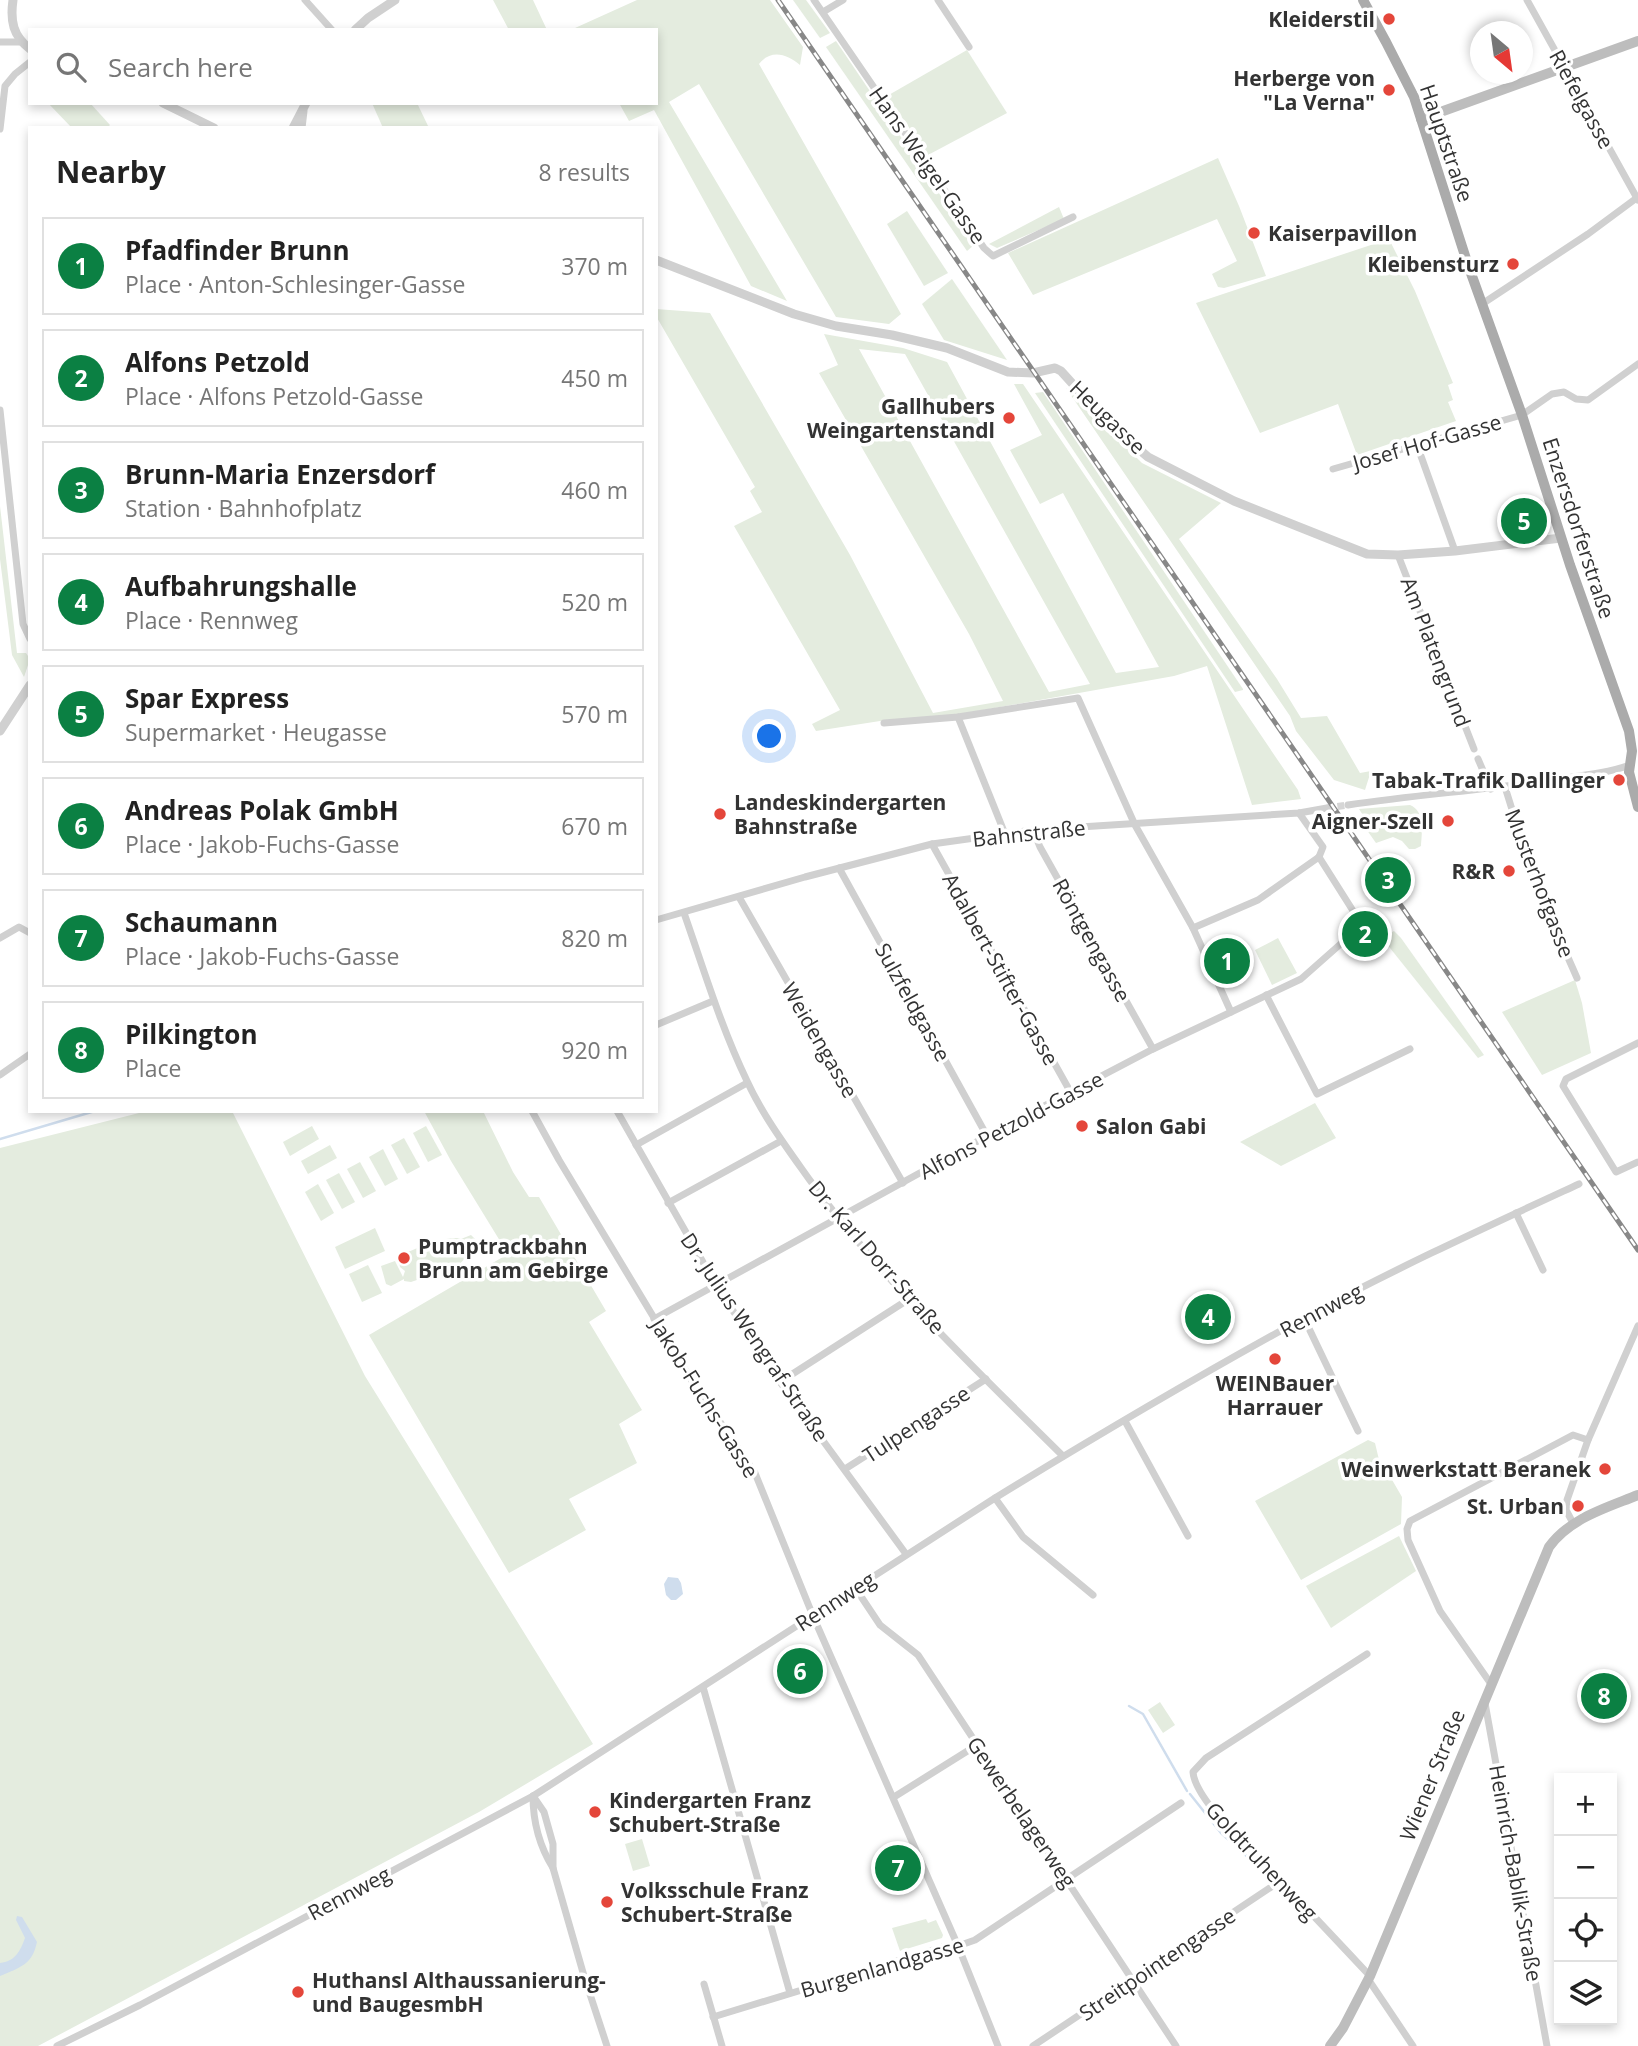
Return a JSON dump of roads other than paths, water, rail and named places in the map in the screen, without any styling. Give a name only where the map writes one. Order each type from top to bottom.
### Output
[{"type":"main road","name":"Hauptstraße","points":[[1363,0],[1401,69],[1421,119],[1482,304]]},
{"type":"main road","points":[[1421,119],[1638,41]]},
{"type":"main road","name":"Enzersdorferstraße","points":[[1482,304],[1629,732],[1634,763]]},
{"type":"main road","points":[[1629,732],[1638,740]]},
{"type":"main road","points":[[1634,763],[1630,781],[1638,807]]},
{"type":"main road","name":"Wiener Straße","points":[[1330,2046],[1343,2028],[1369,1977],[1549,1547],[1560,1533],[1573,1523],[1638,1494]]},
{"type":"street","points":[[13,0],[11,20],[21,42],[28,47]]},
{"type":"street","points":[[305,0],[330,28]]},
{"type":"street","points":[[357,28],[396,0]]},
{"type":"street","name":"Hans Weigel-Gasse","points":[[814,0],[988,252],[993,256],[1073,217]]},
{"type":"street","points":[[823,12],[843,0]]},
{"type":"street","points":[[938,0],[969,47]]},
{"type":"street","name":"Riefelgasse","points":[[1527,0],[1638,198]]},
{"type":"street","points":[[0,42],[21,42]]},
{"type":"street","points":[[0,129],[5,86],[28,64]]},
{"type":"street","points":[[167,105],[210,126]]},
{"type":"street","points":[[294,126],[305,106]]},
{"type":"street","points":[[302,126],[305,106]]},
{"type":"street","points":[[1482,304],[1638,198]]},
{"type":"street","name":"Heugasse","points":[[658,261],[794,314],[836,327],[936,345],[1007,372],[1033,373],[1055,368],[1061,371],[1108,423],[1148,457],[1234,501],[1367,554],[1455,551],[1561,538]]},
{"type":"street","name":"Josef Hof-Gasse","points":[[1333,469],[1522,415],[1552,394],[1564,392],[1576,399],[1588,400],[1638,363]]},
{"type":"street","points":[[0,410],[23,624],[28,635]]},
{"type":"street","points":[[1417,445],[1455,551]]},
{"type":"street","name":"Am Platengrund","points":[[1398,555],[1474,748]]},
{"type":"street","points":[[0,731],[28,688]]},
{"type":"street","points":[[884,723],[958,717],[1078,698],[1135,825],[1193,928],[1231,1012]]},
{"type":"street","points":[[958,717],[1005,834]]},
{"type":"street","points":[[1478,759],[1491,789]]},
{"type":"street","points":[[1348,805],[1505,787],[1593,774],[1634,763]]},
{"type":"street","name":"Musterhofgasse","points":[[1505,787],[1534,880],[1577,978]]},
{"type":"street","name":"Bahnstraße","points":[[658,920],[932,844],[1033,830],[1299,813],[1327,808]]},
{"type":"street","points":[[1193,928],[1258,900],[1319,857],[1322,847],[1299,813]]},
{"type":"street","name":"Röntgengasse","points":[[1033,830],[1040,848],[1153,1049]]},
{"type":"street","name":"Adalbert-Stifter-Gasse","points":[[932,844],[1071,1093]]},
{"type":"street","name":"Alfons Petzold-Gasse","points":[[654,1320],[987,1136],[1153,1049],[1301,979],[1362,925],[1319,857]]},
{"type":"street","name":"Sulzfeldgasse","points":[[839,868],[987,1136]]},
{"type":"street","name":"Weidengasse","points":[[739,897],[903,1183]]},
{"type":"street","name":"Dr. Karl Dorr-Straße","points":[[684,913],[713,1001],[747,1083],[781,1140],[838,1218],[909,1300],[1063,1456]]},
{"type":"street","points":[[0,938],[19,927],[28,932]]},
{"type":"street","points":[[1266,995],[1317,1094],[1410,1049]]},
{"type":"street","points":[[658,1024],[713,1001]]},
{"type":"street","points":[[1638,1043],[1566,1079],[1563,1086],[1616,1172],[1638,1162]]},
{"type":"street","points":[[0,1075],[28,1055]]},
{"type":"street","points":[[636,1145],[747,1083]]},
{"type":"street","name":"Jakob-Fuchs-Gasse","points":[[533,1113],[654,1320],[755,1473],[813,1616],[894,1797],[998,2046]]},
{"type":"street","name":"Dr. Julius Wengraf-Straße","points":[[618,1113],[716,1285],[780,1382],[906,1554]]},
{"type":"street","points":[[668,1203],[781,1140]]},
{"type":"street","name":"Rennweg","points":[[58,2046],[533,1796],[995,1498],[1304,1318],[1579,1184]]},
{"type":"street","points":[[1516,1213],[1543,1270]]},
{"type":"street","points":[[780,1382],[909,1300]]},
{"type":"street","points":[[1304,1318],[1357,1431]]},
{"type":"street","points":[[1573,1523],[1566,1510],[1566,1500],[1588,1440],[1638,1326]]},
{"type":"street","name":"Tulpengasse","points":[[845,1469],[986,1379]]},
{"type":"street","points":[[1125,1420],[1188,1536]]},
{"type":"street","points":[[1491,1684],[1440,1611],[1408,1540],[1407,1529],[1410,1521],[1573,1435],[1588,1440]]},
{"type":"street","points":[[995,1498],[1023,1536],[1093,1595]]},
{"type":"street","name":"Gewerbelagerweg","points":[[856,1589],[880,1625],[918,1655],[1176,2046]]},
{"type":"street","name":"Goldtruhenweg","points":[[1367,1654],[1215,1752],[1193,1772],[1194,1780],[1205,1800],[1369,1977],[1413,2046]]},
{"type":"street","points":[[703,1687],[790,1993]]},
{"type":"street","name":"Heinrich-Bablik-Straße","points":[[1485,1699],[1548,2046]]},
{"type":"street","points":[[894,1797],[977,1745]]},
{"type":"street","points":[[533,1796],[544,1812],[553,1844],[553,1868],[607,2046]]},
{"type":"street","name":"Burgenlandgasse","points":[[713,2017],[946,1946],[958,1946],[975,1940],[1181,1803]]},
{"type":"street","name":"Streitpointengasse","points":[[1033,2046],[1280,1881]]},
{"type":"street","points":[[704,1984],[722,2046]]},
{"type":"water","points":[[668,1577],[678,1578],[681,1583],[683,1594],[676,1600],[671,1600],[666,1595],[664,1584]]},
{"type":"water","points":[[17,1916],[22,1917],[37,1942],[35,1950],[24,1964],[0,1976],[0,1963],[16,1955],[25,1938],[16,1920]]},
{"type":"waterway","points":[[0,1139],[88,1113]]},
{"type":"waterway","points":[[1129,1706],[1143,1714],[1187,1791]]},
{"type":"waterway","points":[[1190,1794],[1221,1833],[1271,1878]]},
{"type":"tunnel","points":[[1327,808],[1348,805]]},
{"type":"railway","points":[[778,0],[1638,1250]]},
{"type":"place","name":"Kleiderstil","points":[[1389,19]]},
{"type":"place","name":"Herberge von \"La Verna\"","points":[[1389,90]]},
{"type":"place","name":"Kaiserpavillon","points":[[1254,233]]},
{"type":"place","name":"Kleibensturz","points":[[1513,264]]},
{"type":"place","name":"Gallhubers Weingartenstandl","points":[[1009,418]]},
{"type":"place","name":"Spar Express","points":[[1524,521]]},
{"type":"place","name":"Tabak-Trafik Dallinger","points":[[1619,780]]},
{"type":"place","name":"Landeskindergarten Bahnstraße","points":[[720,814]]},
{"type":"place","name":"Aigner-Szell","points":[[1448,821]]},
{"type":"place","name":"R&R","points":[[1509,871]]},
{"type":"place","name":"Brunn-Maria Enzersdorf","points":[[1388,880]]},
{"type":"place","name":"Alfons Petzold","points":[[1365,934]]},
{"type":"place","name":"Pfadfinder Brunn","points":[[1227,961]]},
{"type":"place","name":"Salon Gabi","points":[[1082,1126]]},
{"type":"place","name":"Pumptrackbahn Brunn am Gebirge","points":[[404,1258]]},
{"type":"place","name":"Aufbahrungshalle","points":[[1208,1317]]},
{"type":"place","name":"WEINBauer Harrauer","points":[[1275,1359]]},
{"type":"place","name":"Weinwerkstatt Beranek","points":[[1605,1469]]},
{"type":"place","name":"St. Urban","points":[[1578,1506]]},
{"type":"place","name":"Andreas Polak GmbH","points":[[800,1671]]},
{"type":"place","name":"Pilkington","points":[[1604,1696]]},
{"type":"place","name":"Kindergarten Franz Schubert-Straße","points":[[595,1812]]},
{"type":"place","name":"Schaumann","points":[[898,1868]]},
{"type":"place","name":"Volksschule Franz Schubert-Straße","points":[[607,1902]]},
{"type":"place","name":"Huthansl Althaussanierung- und BaugesmbH","points":[[298,1992]]}]
